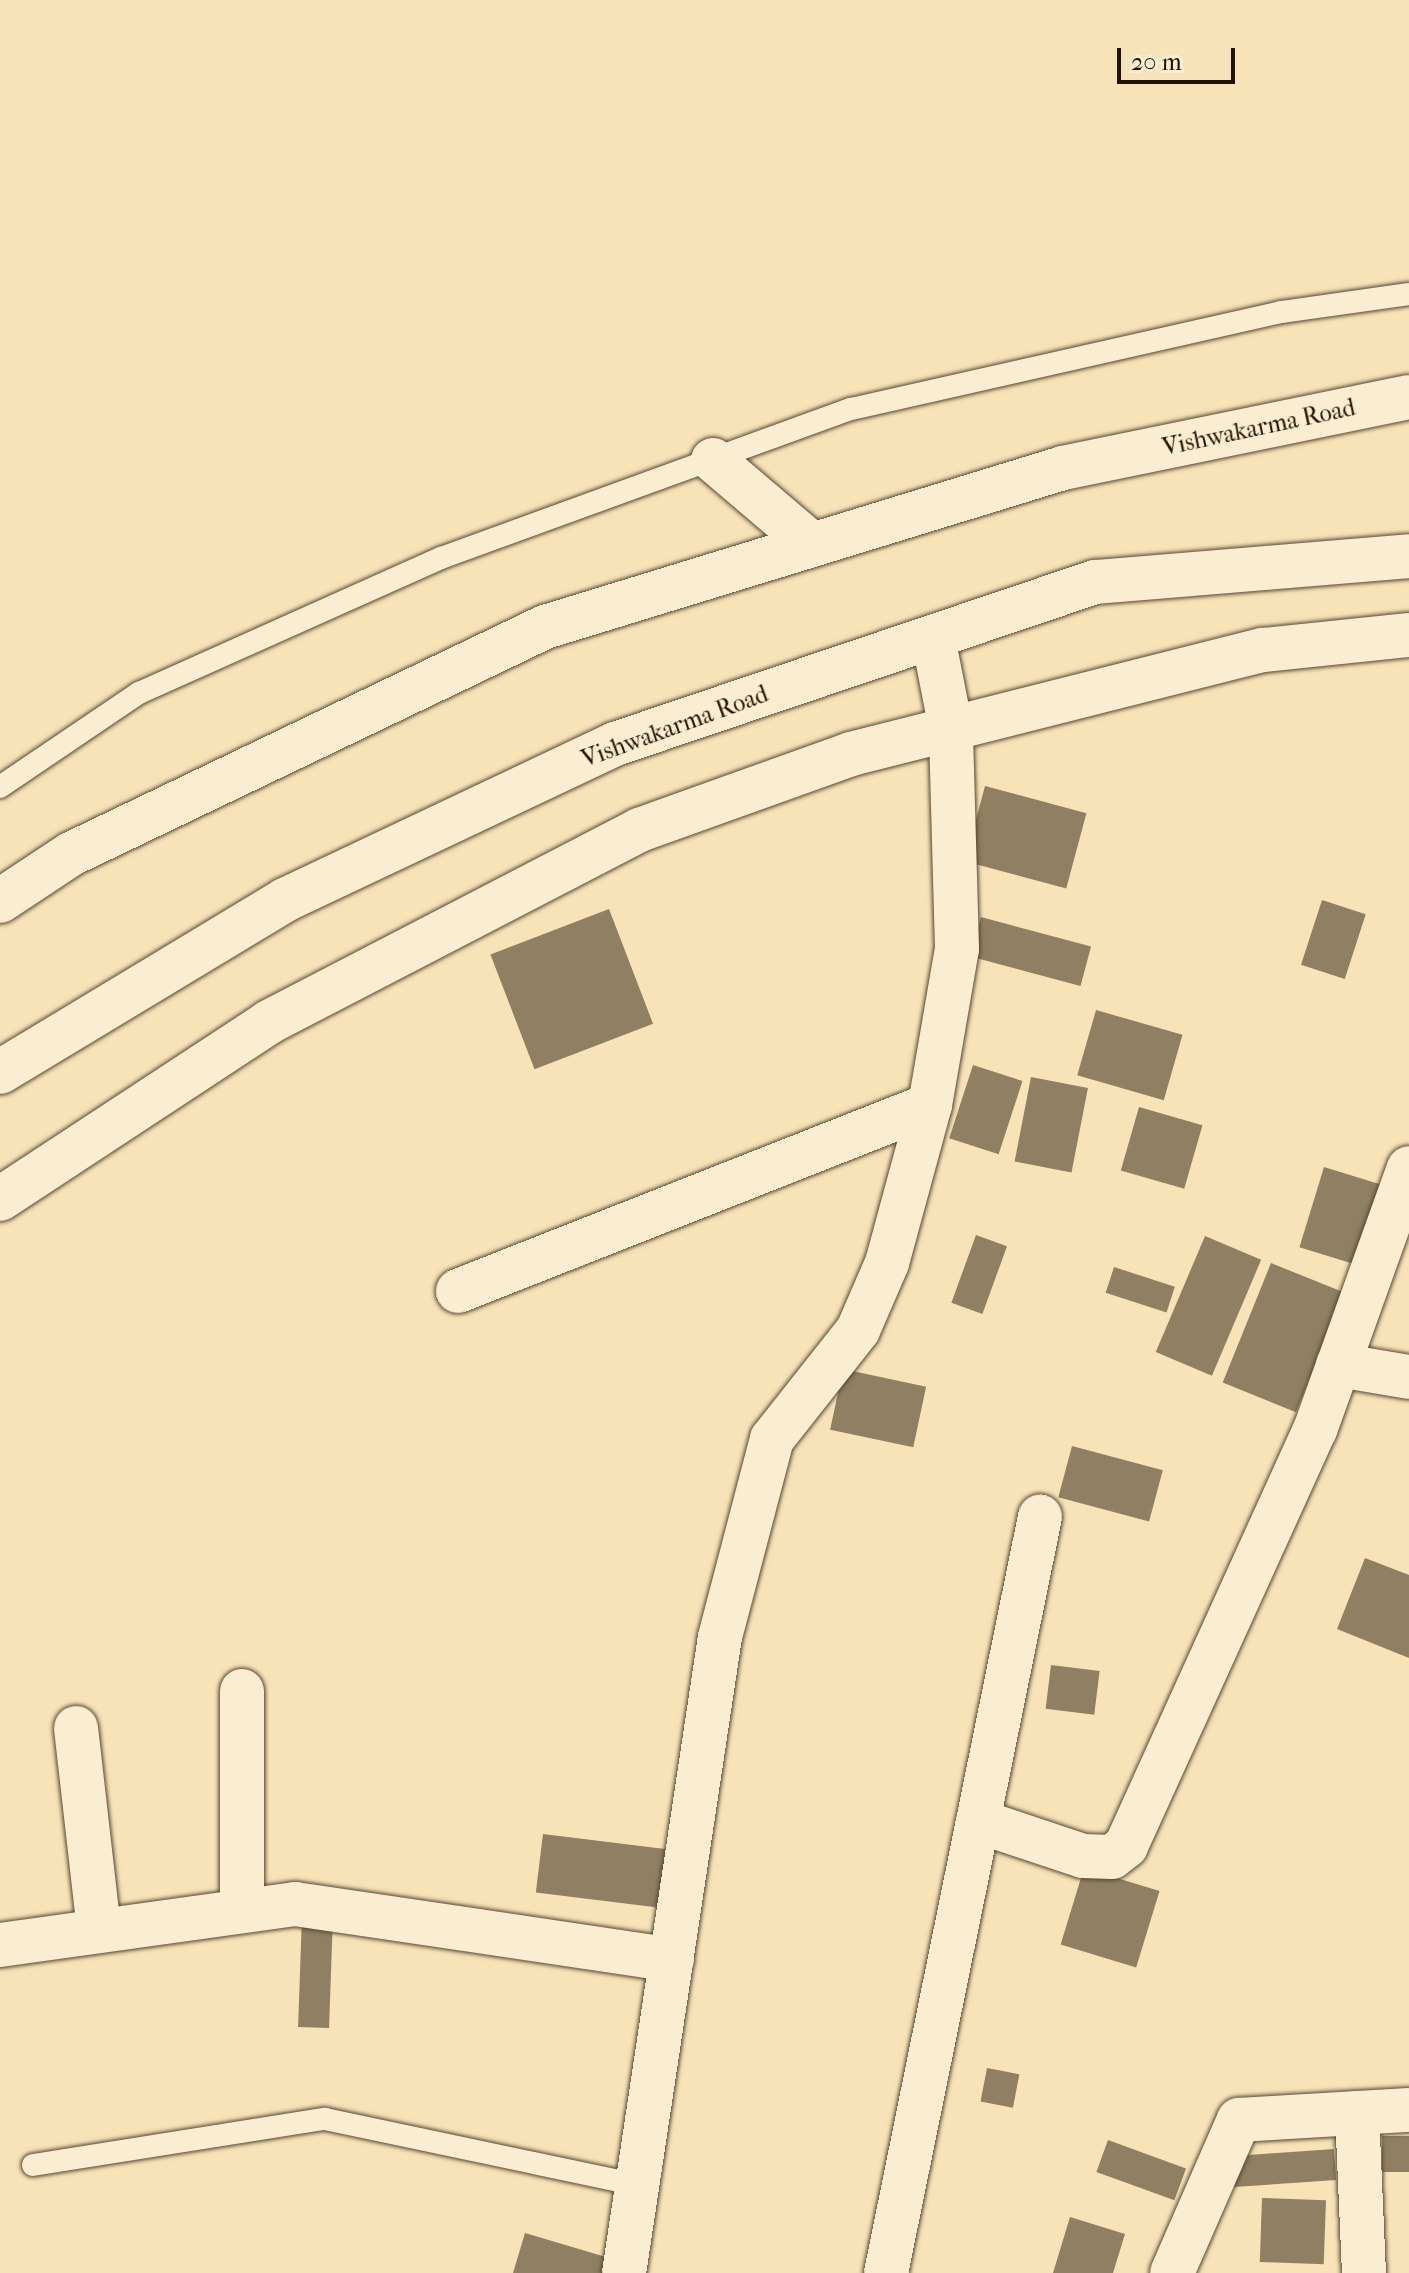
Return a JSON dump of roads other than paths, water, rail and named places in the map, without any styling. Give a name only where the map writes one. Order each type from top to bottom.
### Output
[{"type":"street","name":"Vishwakarma Road","points":[[0,901],[71,854],[545,627],[1063,468],[1409,397]]},
{"type":"street","points":[[713,460],[813,545]]},
{"type":"street","name":"Vishwakarma Road","points":[[0,1072],[285,900],[615,744],[1095,582],[1409,556]]},
{"type":"street","points":[[0,1199],[269,1022],[639,830],[851,754],[1263,650],[1409,635]]},
{"type":"street","points":[[624,2273],[720,1637],[772,1439],[858,1330],[887,1263],[930,1105],[957,949],[951,729],[933,637]]},
{"type":"street","points":[[458,1291],[930,1105]]},
{"type":"street","points":[[978,1821],[1083,1856],[1112,1857],[1126,1846],[1338,1365],[1409,1168]]},
{"type":"street","points":[[1338,1365],[1409,1377]]},
{"type":"street","points":[[886,2273],[1040,1517]]},
{"type":"street","points":[[242,1691],[242,1911]]},
{"type":"street","points":[[76,1728],[99,1931]]},
{"type":"street","points":[[0,1945],[295,1904],[672,1960]]},
{"type":"street","points":[[1172,2273],[1239,2120],[1409,2110]]},
{"type":"street","points":[[1357,2113],[1364,2273]]},
{"type":"lane","points":[[0,787],[139,693],[441,558],[851,409],[1281,312],[1409,294]]},
{"type":"lane","points":[[33,2165],[325,2119],[638,2185]]}]
